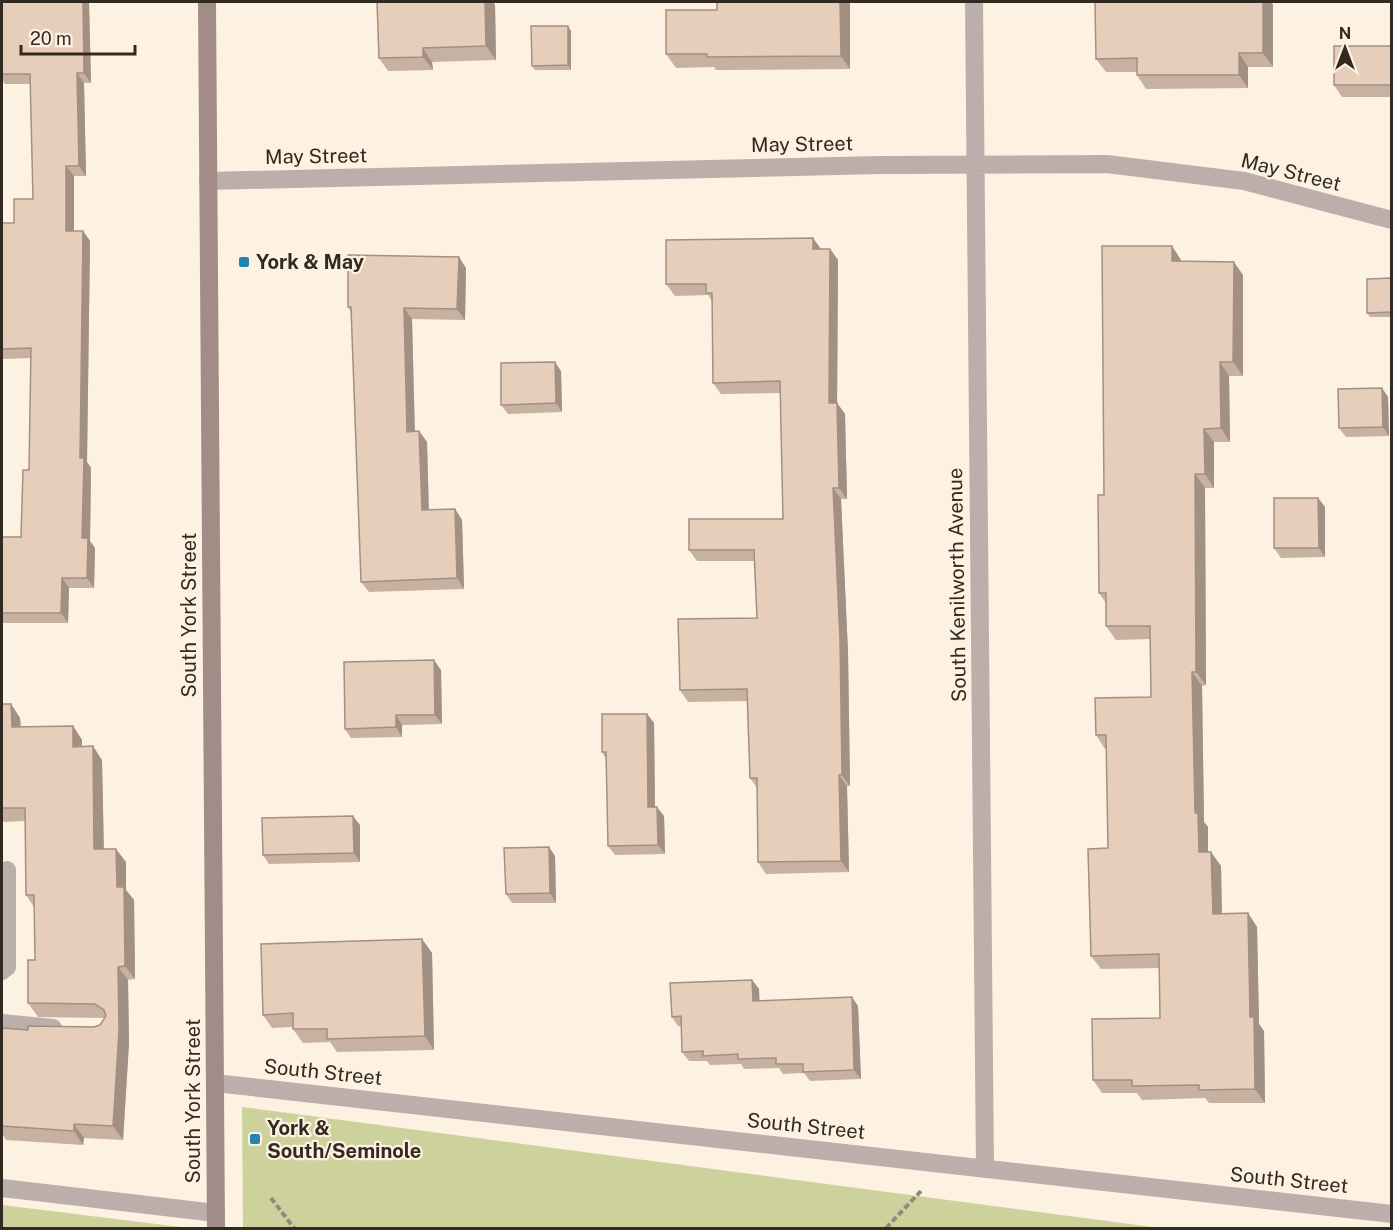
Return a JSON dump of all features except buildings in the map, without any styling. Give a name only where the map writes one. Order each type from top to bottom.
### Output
[{"type":"main road","name":"South York Street","points":[[207,2],[216,1221]]},
{"type":"street","name":"South Kenilworth Avenue","points":[[974,2],[985,1169]]},
{"type":"street","name":"May Street","points":[[208,181],[1107,164],[1179,171],[1244,181],[1392,220]]},
{"type":"street","points":[[2,971],[7,967],[7,870]]},
{"type":"street","points":[[2,1023],[35,1028],[69,1028]]},
{"type":"street","name":"South Street","points":[[215,1083],[1392,1214]]},
{"type":"street","points":[[2,1188],[216,1221]]},
{"type":"path","points":[[886,1228],[946,1164]]},
{"type":"path","points":[[271,1198],[294,1228]]},
{"type":"green space","points":[[242,1107],[1160,1228],[243,1228]]},
{"type":"green space","points":[[2,1205],[189,1228],[2,1228]]},
{"type":"place","name":"York & May","points":[[244,262]]},
{"type":"place","name":"York & South/Seminole","points":[[255,1139]]}]
